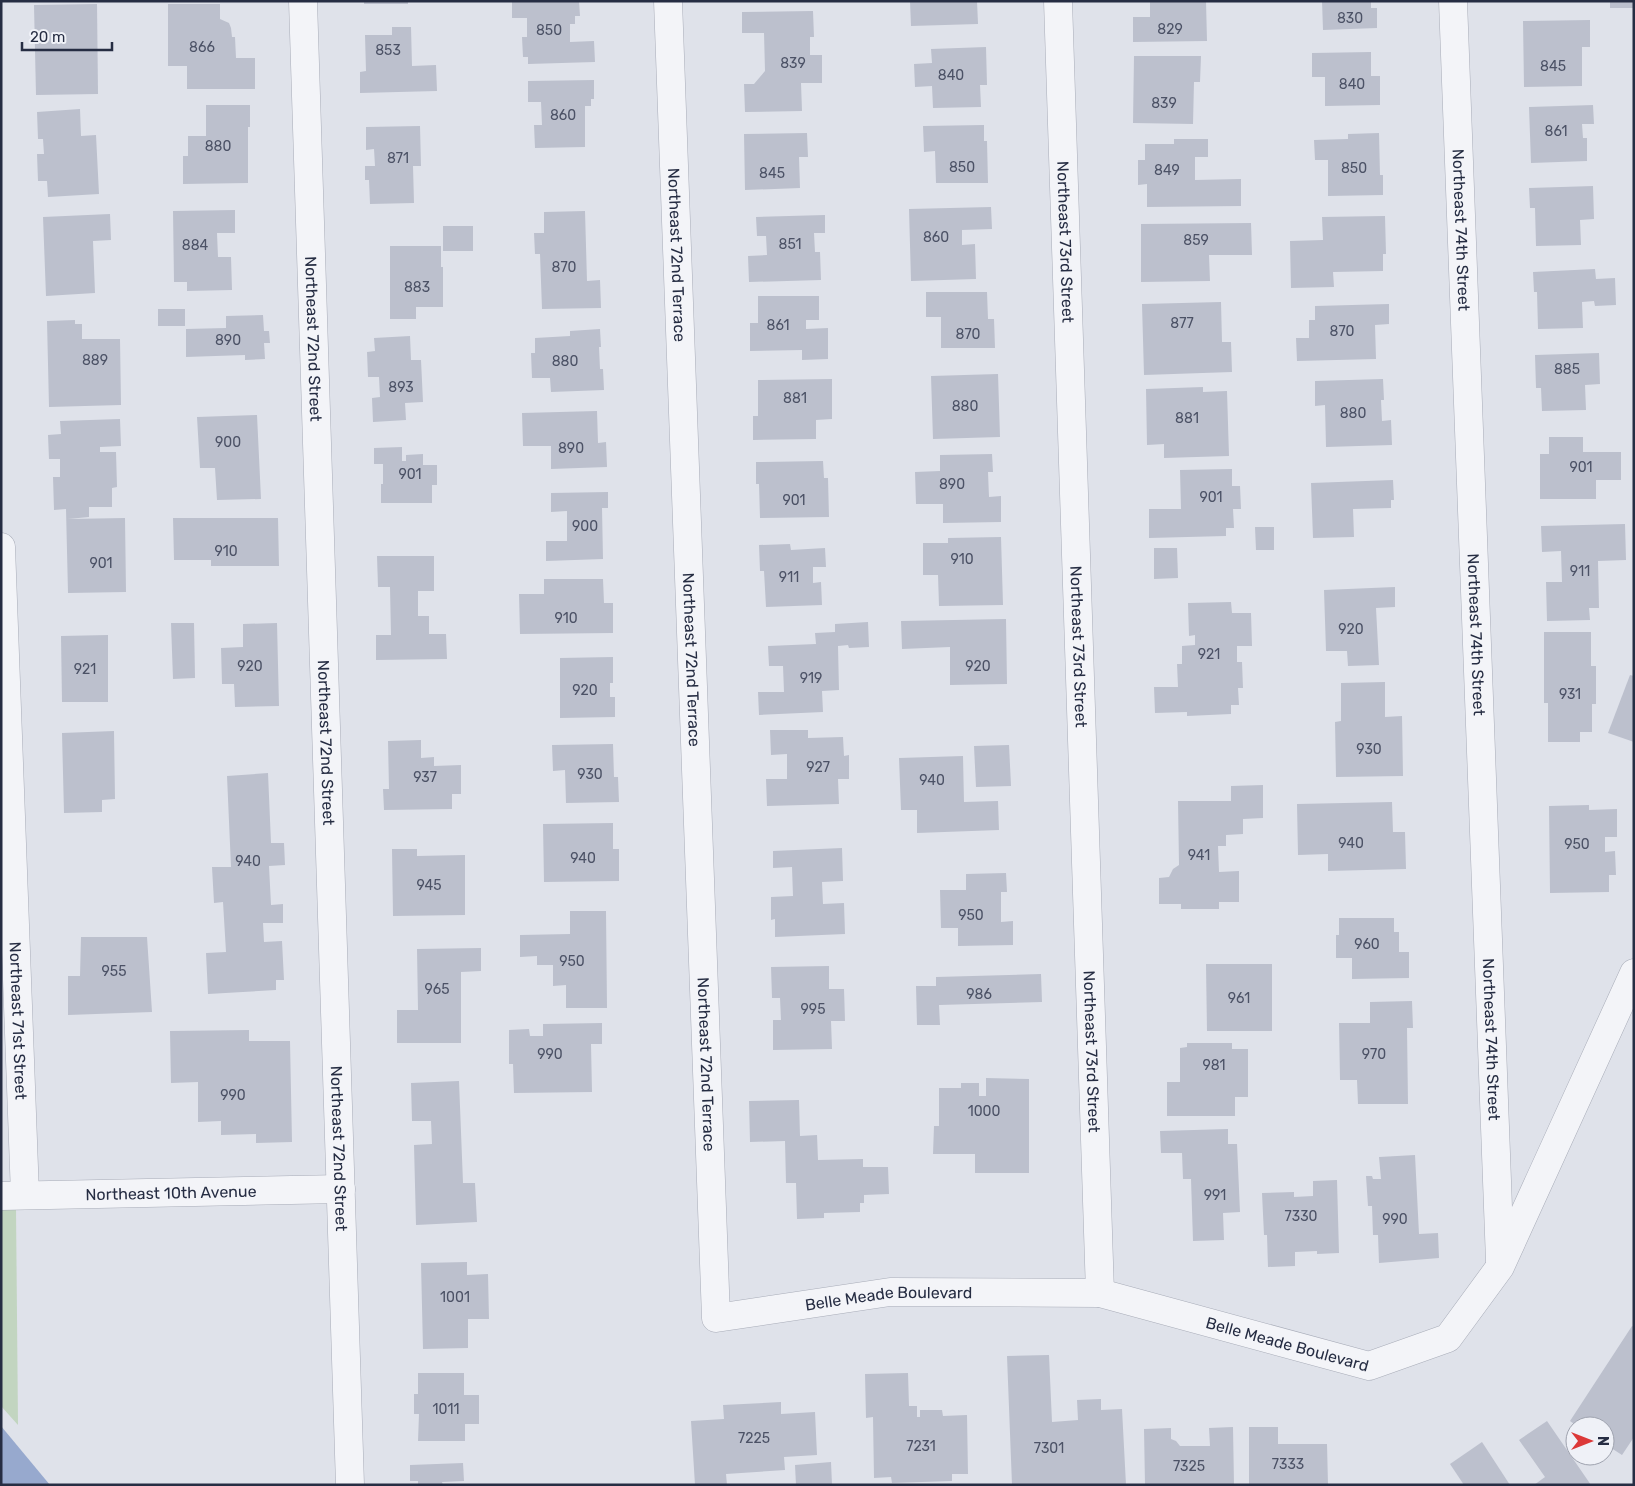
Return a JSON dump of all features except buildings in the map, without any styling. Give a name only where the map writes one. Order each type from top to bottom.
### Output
[{"type":"street","name":"Northeast 72nd Street","points":[[303,1],[350,1485]]},
{"type":"street","name":"Northeast 72nd Terrace","points":[[668,1],[716,1318]]},
{"type":"street","name":"Northeast 73rd Street","points":[[1058,1],[1100,1293]]},
{"type":"street","name":"Northeast 74th Street","points":[[1453,1],[1500,1267]]},
{"type":"street","name":"Northeast 71st Street","points":[[1,547],[13,1195]]},
{"type":"street","name":"Belle Meade Boulevard","points":[[716,1318],[890,1292],[1100,1293],[1369,1366],[1448,1338],[1500,1267],[1634,973]]},
{"type":"street","name":"Northeast 10th Avenue","points":[[13,1195],[341,1189]]},
{"type":"green space","points":[[16,1208],[18,1425],[1,1406],[1,1209]]},
{"type":"water","points":[[1,1426],[50,1485],[1,1485]]}]
